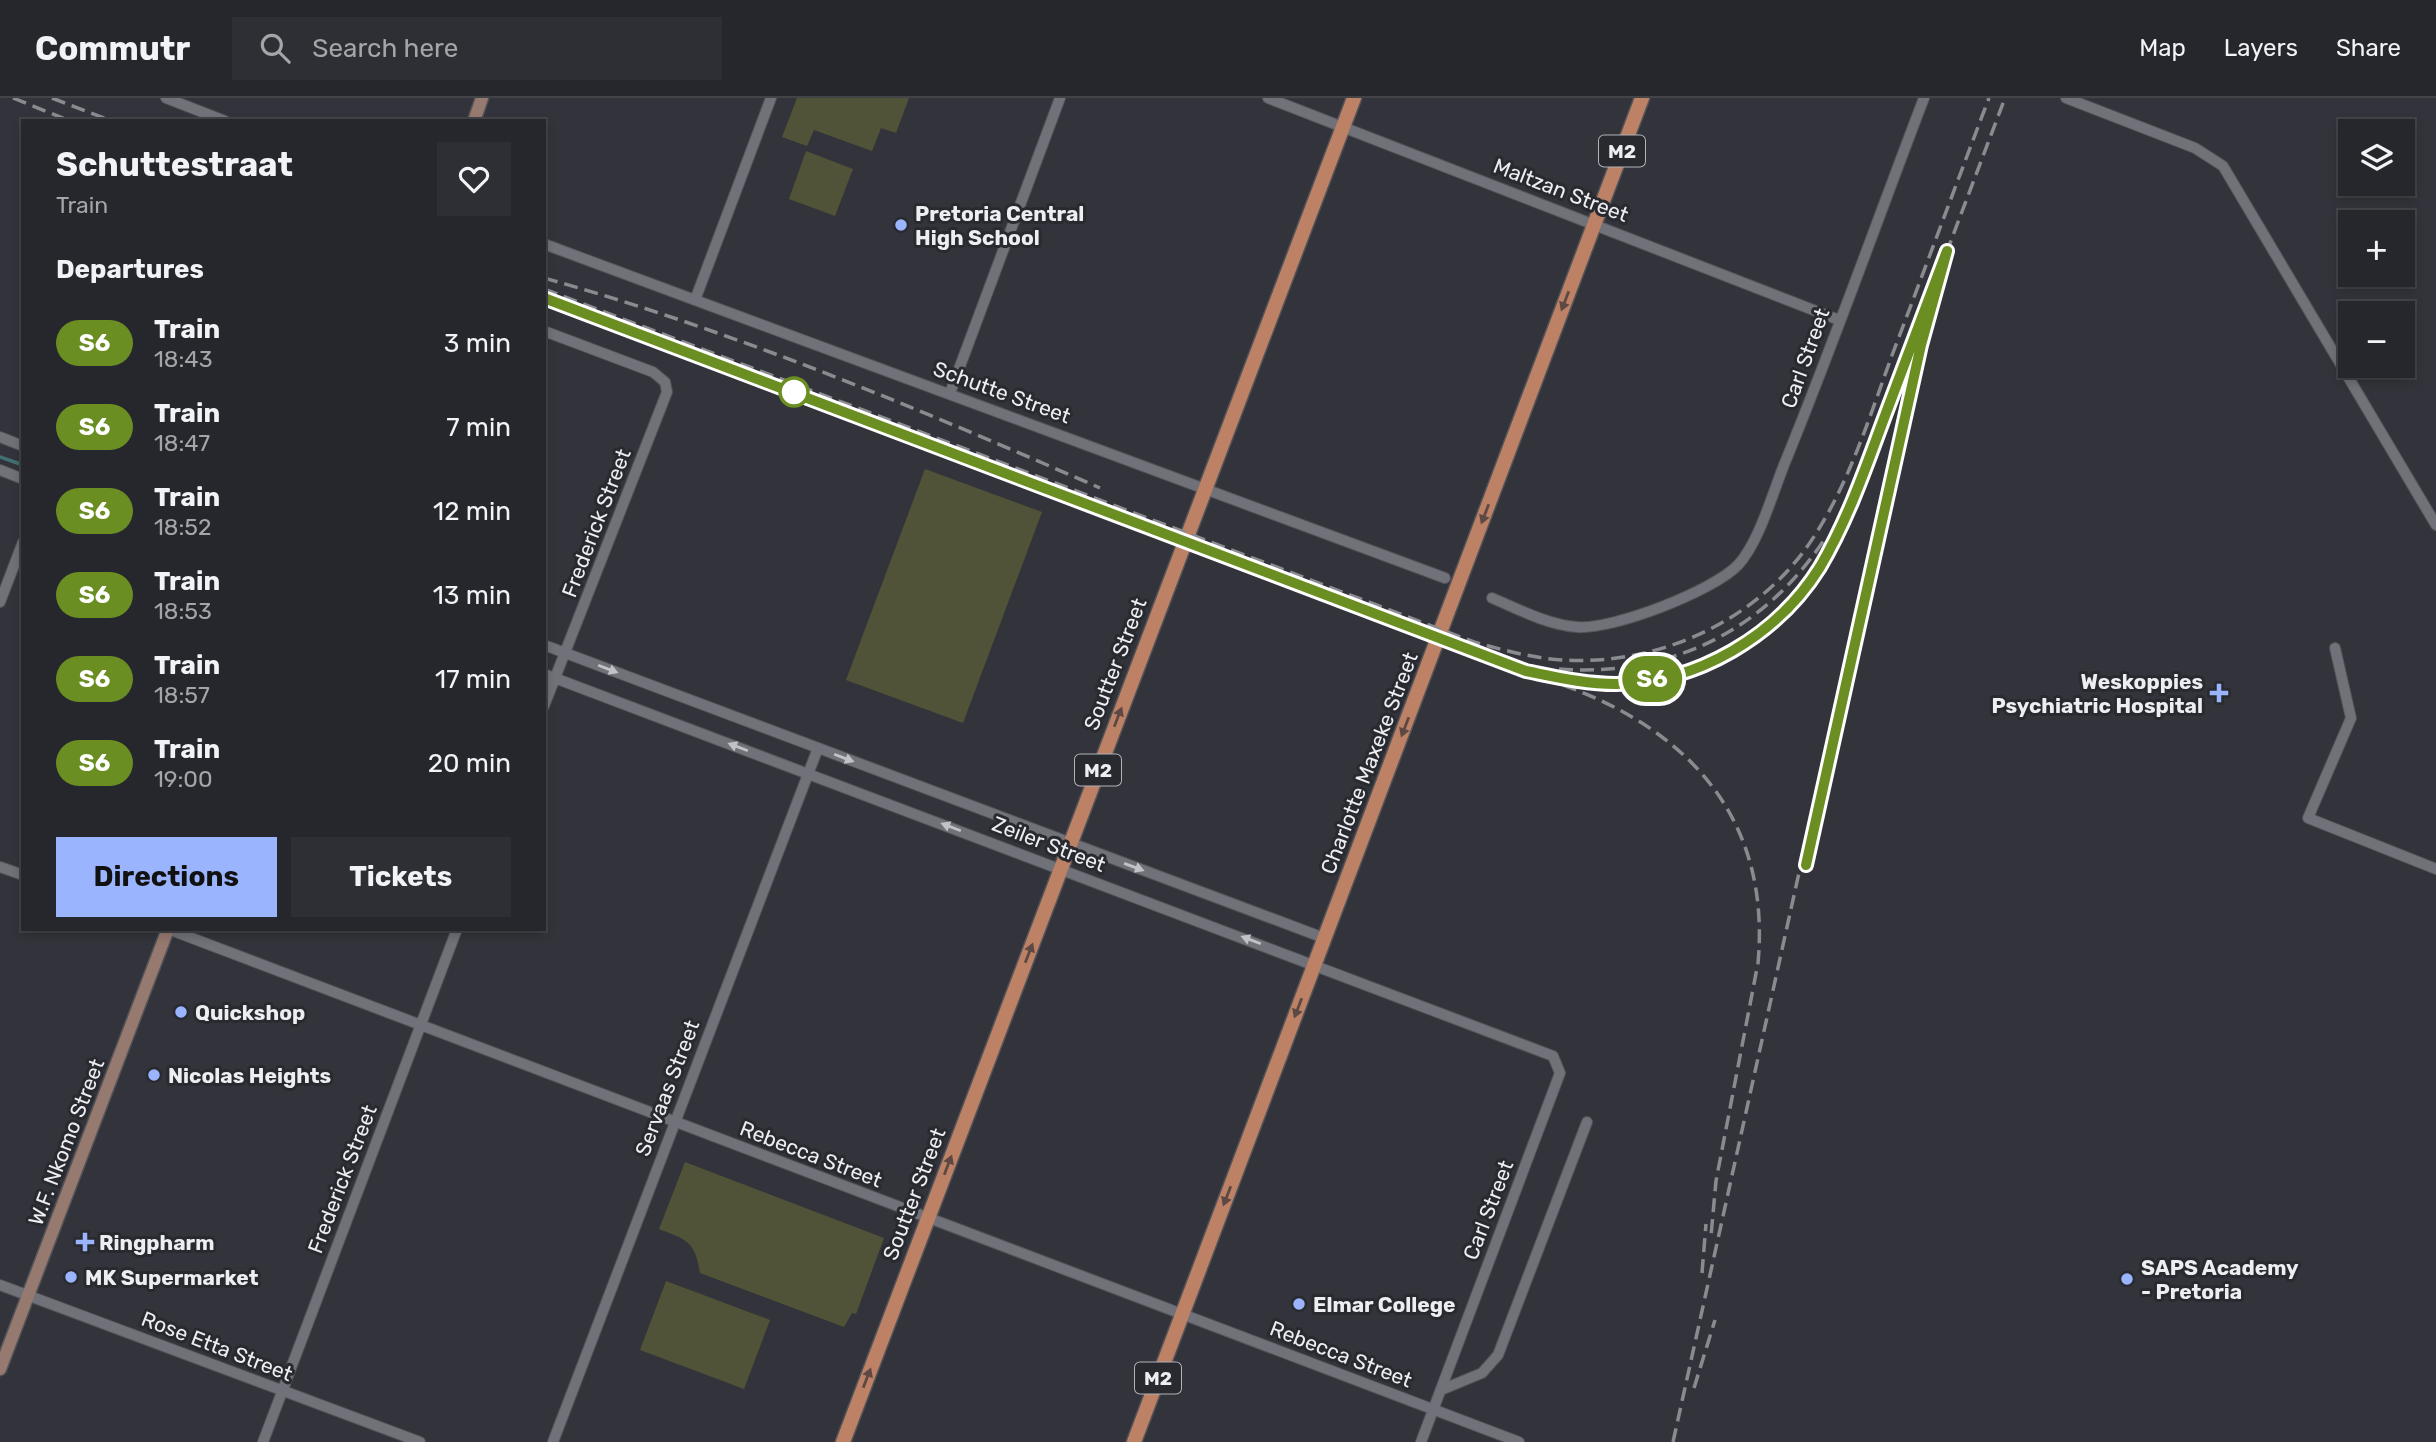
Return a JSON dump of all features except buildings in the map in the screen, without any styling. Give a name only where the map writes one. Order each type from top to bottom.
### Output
[{"type":"main road","points":[[475,119],[482,98]]},
{"type":"main road","name":"Soutter Street","points":[[843,1442],[1354,98]]},
{"type":"main road","name":"Charlotte Maxeke Street","points":[[1134,1442],[1642,98]]},
{"type":"main road","name":"W.F. Nkomo Street","points":[[0,1369],[167,931]]},
{"type":"street","points":[[166,98],[190,102],[222,119]]},
{"type":"street","points":[[695,300],[771,98]]},
{"type":"street","points":[[950,393],[1060,98]]},
{"type":"street","name":"Maltzan Street","points":[[1268,98],[1839,320]]},
{"type":"street","name":"Carl Street","points":[[1492,598],[1552,622],[1578,628],[1633,618],[1731,572],[1748,552],[1924,98]]},
{"type":"street","points":[[2066,98],[2195,148],[2223,166],[2436,525]]},
{"type":"street","name":"Schutte Street","points":[[546,245],[1445,578]]},
{"type":"street","name":"Frederick Street","points":[[546,332],[653,372],[665,382],[667,392],[546,701]]},
{"type":"street","points":[[0,438],[21,445]]},
{"type":"street","points":[[0,470],[21,478]]},
{"type":"street","points":[[0,602],[21,547]]},
{"type":"street","name":"Zeiler Street","points":[[546,646],[1324,938]]},
{"type":"street","points":[[2335,648],[2351,718],[2308,818],[2436,869]]},
{"type":"street","name":"Zeiler Street","points":[[546,675],[1541,1051]]},
{"type":"street","name":"Servaas Street","points":[[553,1442],[818,748]]},
{"type":"street","points":[[0,867],[21,875]]},
{"type":"street","name":"Rebecca Street","points":[[173,931],[1519,1442]]},
{"type":"street","name":"Frederick Street","points":[[263,1442],[456,931]]},
{"type":"street","name":"Carl Street","points":[[1421,1442],[1560,1073],[1555,1058],[1541,1051]]},
{"type":"street","points":[[1441,1390],[1482,1373],[1498,1355],[1587,1122]]},
{"type":"street","name":"Rose Etta Street","points":[[0,1285],[420,1442]]},
{"type":"green space","points":[[797,98],[909,98],[896,133],[881,128],[872,151],[814,130],[807,146],[782,137]]},
{"type":"green space","points":[[806,151],[853,169],[835,216],[789,199]]},
{"type":"green space","points":[[925,469],[1042,512],[963,723],[846,680]]},
{"type":"green space","points":[[685,1162],[884,1238],[856,1314],[852,1313],[844,1327],[700,1273],[692,1248],[677,1236],[659,1229]]},
{"type":"green space","points":[[666,1281],[770,1320],[744,1389],[640,1350]]},
{"type":"waterway","points":[[0,457],[21,464]]},
{"type":"railway","points":[[13,98],[65,119]]},
{"type":"railway","points":[[52,98],[107,119]]},
{"type":"railway","points":[[546,290],[1474,642],[1540,657],[1599,660],[1636,655],[1672,645],[1706,631],[1738,613],[1767,591],[1793,565],[1815,535],[1828,514],[1859,445],[1989,98]]},
{"type":"railway","points":[[546,305],[1491,662],[1586,682],[1648,680],[1705,664],[1758,634],[1781,614],[1819,568],[1860,481],[2005,98]]},
{"type":"railway","points":[[546,279],[686,322],[826,373],[1100,488]]},
{"type":"railway","points":[[1912,387],[1924,336]]},
{"type":"railway","points":[[1673,1442],[1909,376]]},
{"type":"railway","points":[[1559,669],[1599,670],[1638,665],[1675,656],[1710,642],[1742,623],[1772,600],[1800,572],[1824,540]]},
{"type":"railway","points":[[1563,685],[1609,704],[1649,728],[1684,756],[1713,788],[1736,825],[1751,866],[1759,912],[1758,963],[1716,1181],[1711,1236]]},
{"type":"railway","points":[[1702,1273],[1706,1224]]},
{"type":"railway","points":[[1694,1388],[1715,1320]]},
{"type":"train","name":"S6","points":[[546,299],[1345,600],[1526,671],[1571,680],[1615,684],[1671,675],[1715,660],[1742,645],[1773,622],[1802,591],[1818,569],[1843,522],[1947,251],[1921,345],[1806,865]]},
{"type":"place","name":"Pretoria Central High School","points":[[901,225]]},
{"type":"place","name":"Weskoppies Psychiatric Hospital","points":[[2219,693]]},
{"type":"place","name":"Quickshop","points":[[181,1012]]},
{"type":"place","name":"Nicolas Heights","points":[[154,1075]]},
{"type":"place","name":"Ringpharm","points":[[85,1242]]},
{"type":"place","name":"MK Supermarket","points":[[71,1277]]},
{"type":"place","name":"SAPS Academy - Pretoria","points":[[2127,1279]]},
{"type":"place","name":"Elmar College","points":[[1299,1304]]}]
